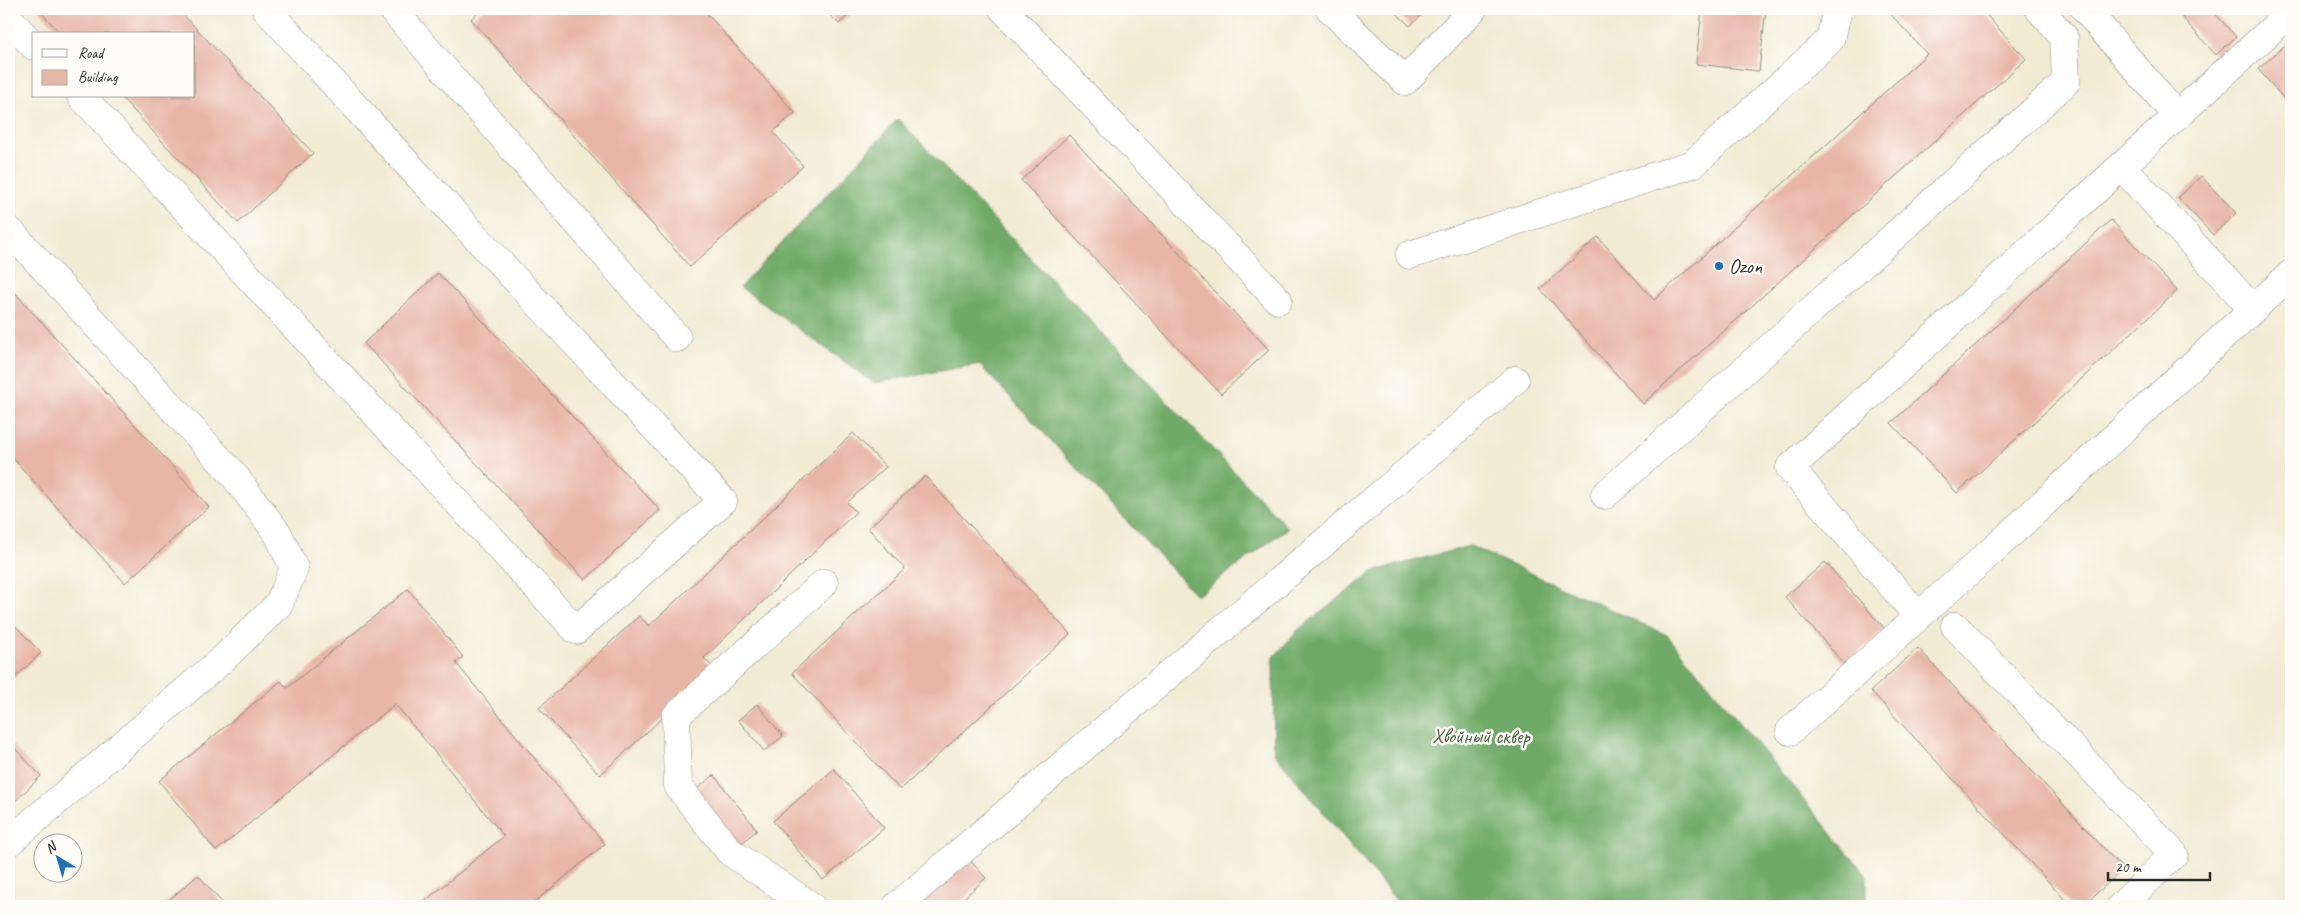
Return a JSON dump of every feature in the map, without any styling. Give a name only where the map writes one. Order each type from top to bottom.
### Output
[{"type":"lane","points":[[83,98],[576,630],[723,501],[401,157],[266,9]]},
{"type":"lane","points":[[392,9],[677,338]]},
{"type":"lane","points":[[1003,9],[1278,300]]},
{"type":"lane","points":[[1330,9],[1406,81],[1473,9]]},
{"type":"lane","points":[[1410,255],[1693,164],[1830,40],[1837,9]]},
{"type":"lane","points":[[1605,495],[2066,82],[2064,37],[2039,9]]},
{"type":"lane","points":[[2085,9],[2176,115]]},
{"type":"lane","points":[[1918,616],[1790,468],[2291,12]]},
{"type":"lane","points":[[9,19],[32,44]]},
{"type":"lane","points":[[2122,167],[2253,309]]},
{"type":"lane","points":[[9,230],[232,474],[278,534],[294,568],[279,604],[224,658],[9,842]]},
{"type":"lane","points":[[1790,731],[1994,549],[2291,274]]},
{"type":"lane","points":[[897,906],[1514,380]]},
{"type":"lane","points":[[811,906],[730,852],[678,786],[676,716],[824,583]]},
{"type":"lane","points":[[1955,626],[2174,854],[2121,906]]},
{"type":"green space","points":[[898,119],[1288,528],[1197,596],[979,364],[874,383],[740,287]]},
{"type":"green space","name":"Хвойный сквер","points":[[1470,546],[1667,635],[1867,876],[1867,906],[1401,906],[1274,753],[1273,658],[1298,630],[1374,571]]},
{"type":"building","points":[[38,9],[178,9],[313,153],[238,223],[122,98],[195,98],[195,32],[59,32]]},
{"type":"building","points":[[483,9],[703,9],[795,113],[773,132],[803,166],[690,267],[471,19]]},
{"type":"building","points":[[824,9],[855,9],[839,24]]},
{"type":"building","points":[[1392,9],[1428,9],[1410,26]]},
{"type":"building","points":[[1702,9],[1766,9],[1759,71],[1696,64]]},
{"type":"building","points":[[1886,9],[1981,9],[2026,59],[1643,404],[1540,289],[1598,237],[1654,300],[1927,54]]},
{"type":"building","points":[[2187,9],[2211,9],[2236,37],[2216,55],[2180,15]]},
{"type":"building","points":[[2291,40],[2291,107],[2258,69]]},
{"type":"building","points":[[1069,135],[1269,350],[1221,394],[1021,180]]},
{"type":"building","points":[[2201,176],[2236,213],[2213,235],[2178,198]]},
{"type":"building","points":[[2111,220],[2177,291],[1957,493],[1891,423]]},
{"type":"building","points":[[438,273],[660,510],[585,580],[364,343]]},
{"type":"building","points":[[9,286],[209,507],[125,583],[9,454]]},
{"type":"building","points":[[853,433],[886,467],[847,503],[856,512],[704,658],[715,670],[600,775],[539,708],[639,616],[649,626]]},
{"type":"building","points":[[925,476],[1070,634],[900,790],[792,673],[905,569],[868,528]]},
{"type":"building","points":[[1825,562],[1885,629],[1845,665],[1785,597]]},
{"type":"building","points":[[408,589],[463,657],[456,663],[605,844],[530,906],[419,906],[504,836],[395,704],[216,851],[159,781],[281,681],[287,688]]},
{"type":"building","points":[[9,619],[41,653],[9,683]]},
{"type":"building","points":[[1918,648],[2123,869],[2083,906],[2071,906],[1871,691]]},
{"type":"building","points":[[757,704],[783,736],[764,751],[738,720]]},
{"type":"building","points":[[9,742],[41,776],[9,807]]},
{"type":"building","points":[[834,769],[884,828],[823,880],[773,821]]},
{"type":"building","points":[[714,775],[757,830],[736,848],[692,793]]},
{"type":"building","points":[[965,855],[986,878],[955,906],[906,906]]},
{"type":"building","points":[[198,875],[225,906],[162,906]]},
{"type":"place","name":"Ozon","points":[[1719,266]]}]
